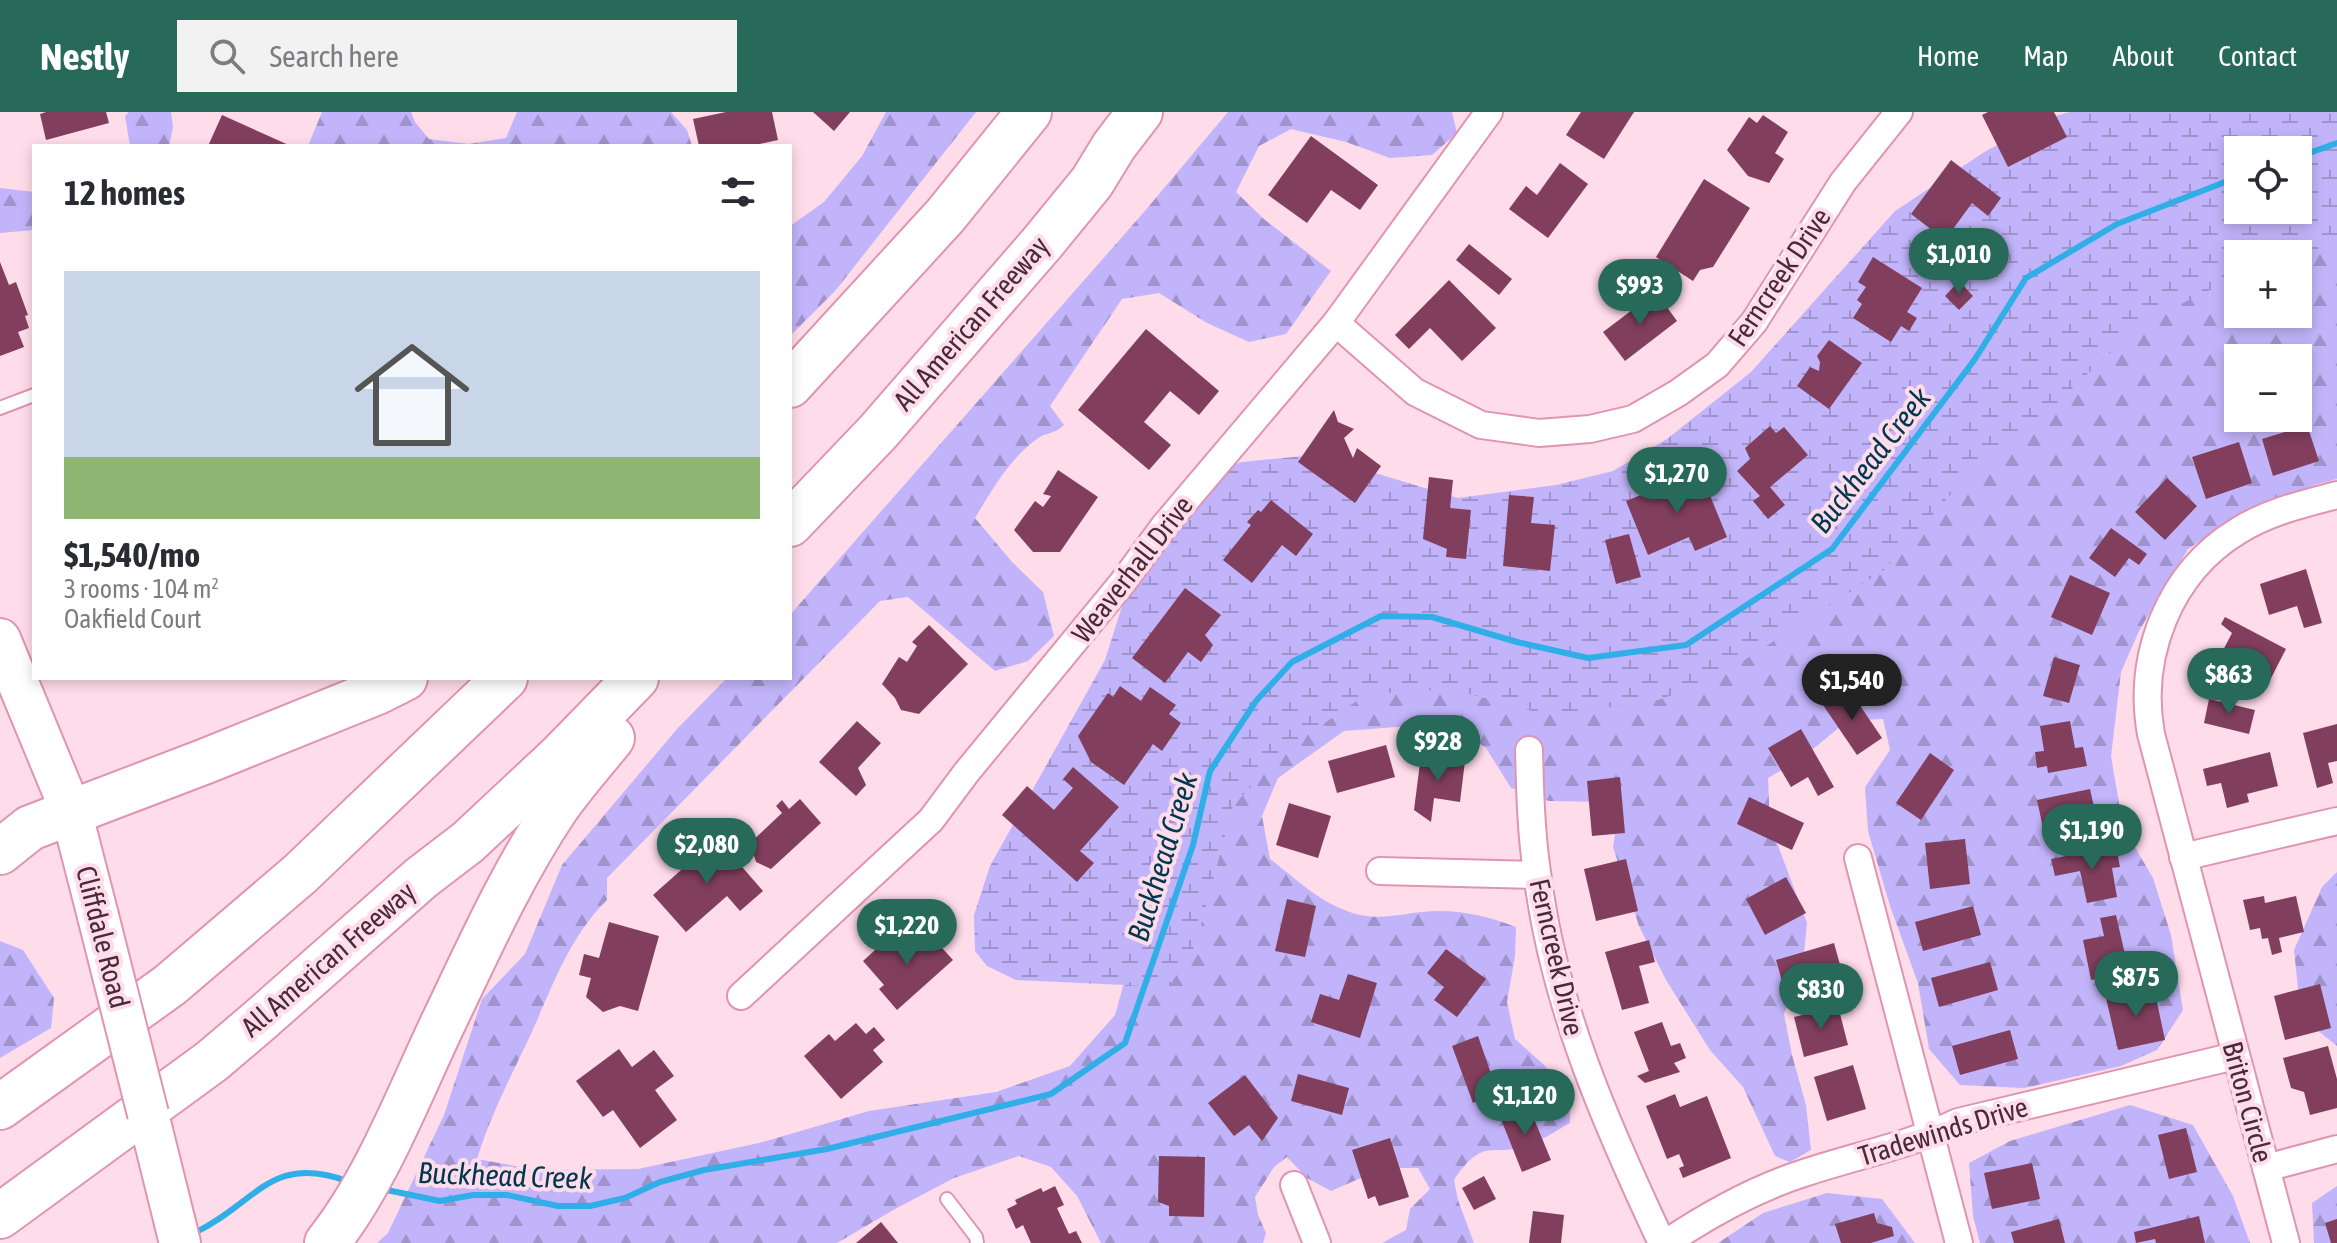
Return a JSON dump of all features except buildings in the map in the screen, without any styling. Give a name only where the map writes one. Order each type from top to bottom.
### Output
[{"type":"highway","points":[[792,383],[945,216],[1029,112]]},
{"type":"highway","name":"All American Freeway","points":[[792,522],[878,432],[1043,242],[1092,182],[1140,112]]},
{"type":"highway","points":[[0,852],[30,828],[206,761],[401,680]]},
{"type":"highway","points":[[0,1107],[182,975],[300,874],[503,680]]},
{"type":"highway","name":"All American Freeway","points":[[0,1216],[212,1061],[421,878],[468,842],[560,756],[634,680]]},
{"type":"highway","points":[[327,1243],[344,1221],[370,1174],[474,958],[554,812],[660,680]]},
{"type":"main road","name":"Cliffdale Road","points":[[0,639],[71,811],[178,1233]]},
{"type":"street","name":"Weaverhall Drive","points":[[741,996],[931,820],[1123,582],[1165,525],[1336,323],[1489,112]]},
{"type":"street","name":"Ferncreek Drive","points":[[1336,323],[1415,392],[1481,425],[1539,433],[1590,429],[1633,419],[1678,393],[1717,365],[1754,322],[1843,182],[1899,112]]},
{"type":"street","name":"Briton Circle","points":[[2286,1243],[2148,720],[2148,675],[2162,619],[2176,592],[2214,548],[2264,517],[2337,495]]},
{"type":"street","name":"Ferncreek Drive","points":[[1529,750],[1537,875],[1569,1019],[1593,1089],[1664,1243]]},
{"type":"street","points":[[2183,857],[2337,821]]},
{"type":"street","points":[[1858,858],[1959,1243]]},
{"type":"street","points":[[1380,871],[1537,875]]},
{"type":"street","name":"Tradewinds Drive","points":[[1664,1243],[1706,1216],[1759,1190],[1800,1174],[1932,1135],[1958,1122],[2235,1056]]},
{"type":"street","points":[[2266,1168],[2337,1149]]},
{"type":"street","points":[[1294,1185],[1317,1243]]},
{"type":"lane","points":[[0,408],[32,396]]},
{"type":"lane","points":[[947,1199],[976,1237],[977,1243]]},
{"type":"green space","points":[[129,112],[171,112],[173,127],[169,144],[130,144],[125,116]]},
{"type":"green space","points":[[322,112],[411,112],[429,139],[469,144],[309,144]]},
{"type":"green space","points":[[517,112],[671,112],[687,130],[691,144],[469,144],[506,138]]},
{"type":"green space","points":[[886,112],[976,112],[835,291],[792,334],[792,225],[824,202],[862,156]]},
{"type":"green space","points":[[1228,112],[1452,112],[1457,133],[1432,155],[1390,158],[1346,142],[1291,129],[1259,146],[1236,192],[1265,220],[1331,271],[1286,334],[1249,342],[1207,323],[1159,293],[1122,299],[1050,406],[1064,425],[1037,439],[1018,456],[975,518],[1013,563],[1043,592],[1054,636],[1028,661],[995,671],[908,597],[880,601],[607,878],[607,900],[582,930],[563,963],[495,1111],[477,1159],[537,1170],[638,1169],[759,1143],[869,1111],[996,1092],[1070,1066],[1115,1015],[1136,939],[1173,755],[1536,536],[2087,187],[2224,146],[2224,224],[2312,224],[2312,136],[2257,136],[2337,112],[2337,479],[2314,485],[2238,516],[2188,549],[2139,631],[2121,672],[2111,756],[2123,827],[2153,878],[2171,935],[2183,1010],[2157,1050],[2121,1066],[2024,1088],[1960,1085],[1929,1049],[1918,983],[1890,906],[1868,831],[1865,787],[1890,750],[1883,719],[1847,721],[1801,759],[1768,778],[1770,824],[1807,923],[1803,964],[1784,1014],[1806,1105],[1811,1150],[1790,1162],[1775,1156],[1743,1087],[1710,1050],[1666,980],[1639,926],[1613,847],[1617,821],[1608,802],[1549,801],[1511,788],[1486,748],[1449,723],[1344,731],[1278,778],[1262,816],[1270,859],[1326,901],[1359,915],[1382,917],[1448,911],[1478,915],[1516,927],[1515,956],[1507,1002],[1515,1039],[1569,1092],[1570,1123],[1530,1145],[1482,1152],[1454,1180],[1474,1243],[1382,1243],[1406,1230],[1410,1209],[1430,1189],[1418,1168],[1384,1168],[1331,1191],[1307,1178],[1287,1157],[1274,1167],[1255,1197],[1266,1233],[1263,1243],[1101,1243],[1077,1196],[1051,1167],[1019,1156],[954,1178],[837,1243],[377,1243],[388,1233],[444,1115],[482,999],[525,954],[562,865],[677,729],[725,680],[792,680],[792,613]]},
{"type":"green space","points":[[2070,112],[2337,112],[2337,246],[2312,258],[2312,240],[2224,240],[2224,283],[2164,312],[2113,350],[2007,449],[1959,485],[1884,570],[1712,681],[1658,700],[1566,714],[1536,712],[1452,689],[1367,694],[1285,750],[1233,806],[1196,944],[1169,987],[1016,980],[987,966],[975,951],[974,915],[990,866],[1105,660],[1141,546],[1214,471],[1242,462],[1315,455],[1458,498],[1556,485],[1613,471],[1667,439],[1751,372],[1895,211],[1986,151],[2048,118]]},
{"type":"green space","points":[[0,188],[32,192],[32,230],[0,233]]},
{"type":"green space","points":[[2337,872],[2337,1046],[2301,1017],[2294,950],[2322,887]]},
{"type":"green space","points":[[0,941],[23,950],[54,998],[51,1028],[0,1058]]},
{"type":"green space","points":[[2130,1105],[2193,1125],[2233,1196],[2250,1243],[1980,1243],[1973,1216],[1969,1163],[2010,1141]]},
{"type":"green space","points":[[2337,1186],[2337,1243],[2314,1243],[2312,1203]]},
{"type":"green space","points":[[1827,1193],[1882,1199],[1915,1243],[1718,1243],[1763,1213]]},
{"type":"waterway","name":"Buckhead Creek","points":[[2312,152],[2337,143]]},
{"type":"waterway","name":"Buckhead Creek","points":[[382,1189],[440,1201],[473,1195],[507,1195],[558,1206],[590,1206],[625,1198],[660,1182],[704,1170],[827,1149],[1051,1094],[1125,1043],[1193,845],[1210,771],[1256,701],[1292,662],[1381,616],[1432,617],[1517,642],[1588,658],[1686,645],[1832,549],[1975,359],[2026,278],[2117,224],[2224,182]]},
{"type":"waterway","name":"Buckhead Creek","points":[[194,1233],[281,1178],[299,1173],[321,1174],[347,1181]]}]
